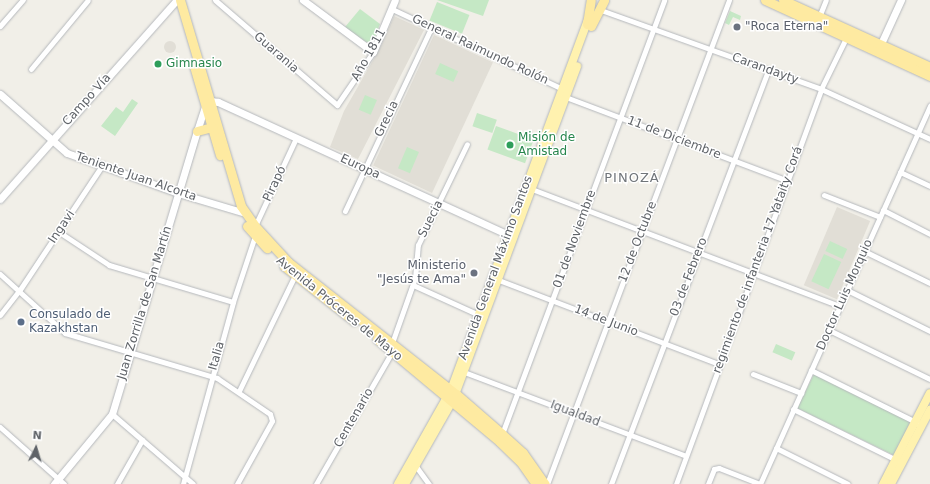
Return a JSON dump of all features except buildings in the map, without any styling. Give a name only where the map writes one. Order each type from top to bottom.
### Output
[{"type":"highway","points":[[589,25],[591,0]]},
{"type":"highway","points":[[589,25],[604,0]]},
{"type":"highway","points":[[764,0],[818,20],[879,48],[930,76]]},
{"type":"highway","points":[[783,0],[846,38],[879,48],[930,67]]},
{"type":"highway","name":"Avenida Próceres de Mayo","points":[[176,1],[241,212]]},
{"type":"highway","name":"Avenida Próceres de Mayo","points":[[208,103],[212,127],[241,212],[255,231],[295,275],[452,395]]},
{"type":"highway","points":[[197,131],[212,127]]},
{"type":"highway","name":"Avenida Próceres de Mayo","points":[[255,231],[288,262],[392,348]]},
{"type":"highway","points":[[452,395],[502,434],[523,454],[546,484]]},
{"type":"highway","points":[[452,395],[516,456],[536,484]]},
{"type":"main road","name":"Avenida General Máximo Santos","points":[[398,484],[413,464],[464,372],[496,278],[589,25],[595,0]]},
{"type":"main road","points":[[598,10],[600,0]]},
{"type":"main road","name":"Avenida General Máximo Santos","points":[[452,395],[479,315],[496,278],[509,235],[529,188]]},
{"type":"main road","points":[[883,484],[899,461],[919,424],[930,393]]},
{"type":"main road","points":[[919,424],[930,410]]},
{"type":"main road","points":[[891,484],[899,461]]},
{"type":"main road","name":"Avenida General Máximo Santos","points":[[405,484],[413,464]]},
{"type":"street","points":[[0,26],[23,0]]},
{"type":"street","points":[[30,69],[88,0]]},
{"type":"street","name":"Guarania","points":[[215,0],[337,105]]},
{"type":"street","points":[[303,0],[373,52]]},
{"type":"street","name":"Año 1811","points":[[337,105],[373,52],[395,0]]},
{"type":"street","name":"01 de Noviembre","points":[[502,434],[664,0]]},
{"type":"street","name":"12 de Octubre","points":[[546,484],[575,414],[642,230],[678,140],[729,0]]},
{"type":"street","points":[[818,20],[826,0]]},
{"type":"street","points":[[879,48],[901,0]]},
{"type":"street","name":"Campo Vía","points":[[0,199],[176,1]]},
{"type":"street","name":"General Raimundo Rolón","points":[[392,9],[564,93]]},
{"type":"street","name":"Carandayty","points":[[598,10],[652,30],[712,49],[821,90],[930,139]]},
{"type":"street","name":"Grecia","points":[[345,211],[363,169],[431,28]]},
{"type":"street","name":"regimiento de infanteria 17 Yataity Corá","points":[[676,484],[821,90],[846,38]]},
{"type":"street","name":"03 de Febrero","points":[[611,484],[732,161],[768,70]]},
{"type":"street","name":"11 de Diciembre","points":[[564,93],[620,118],[788,181]]},
{"type":"street","name":"Teniente Juan Alcorta","points":[[0,94],[52,140],[71,154],[104,164],[178,193],[241,212]]},
{"type":"street","name":"Europa","points":[[208,103],[218,102],[509,235]]},
{"type":"street","name":"Juan Zorrilla de San Martín","points":[[59,482],[112,414],[197,131],[208,103]]},
{"type":"street","name":"Doctor Luis Morquio","points":[[760,484],[930,105]]},
{"type":"street","name":"Pirapó","points":[[255,231],[296,138]]},
{"type":"street","name":"Suecia","points":[[392,348],[417,271],[418,245],[467,144]]},
{"type":"street","name":"Ingavi","points":[[0,315],[19,291],[104,164]]},
{"type":"street","points":[[900,172],[930,186]]},
{"type":"street","points":[[529,188],[840,306]]},
{"type":"street","points":[[824,195],[880,218]]},
{"type":"street","points":[[883,210],[930,234]]},
{"type":"street","name":"Italia","points":[[183,484],[211,376],[255,231]]},
{"type":"street","points":[[59,232],[109,265],[233,302]]},
{"type":"street","points":[[864,251],[930,283]]},
{"type":"street","points":[[0,274],[65,333],[211,376],[239,391],[270,414],[272,421],[237,484]]},
{"type":"street","points":[[239,391],[295,275]]},
{"type":"street","name":"14 de Junio","points":[[496,278],[719,364]]},
{"type":"street","points":[[413,285],[479,315]]},
{"type":"street","points":[[847,290],[930,331]]},
{"type":"street","points":[[829,330],[930,379]]},
{"type":"street","name":"Centenario","points":[[316,484],[392,348]]},
{"type":"street","points":[[811,370],[919,424]]},
{"type":"street","name":"Igualdad","points":[[464,372],[686,456]]},
{"type":"street","points":[[753,374],[801,393]]},
{"type":"street","points":[[793,409],[899,461]]},
{"type":"street","points":[[112,414],[192,484]]},
{"type":"street","points":[[1,430],[59,482]]},
{"type":"street","points":[[117,484],[142,440]]},
{"type":"street","points":[[776,448],[848,484]]},
{"type":"street","points":[[413,464],[429,484]]},
{"type":"street","points":[[708,484],[714,469],[724,469],[760,484]]},
{"type":"shaded area","points":[[394,16],[424,30],[358,159],[330,147],[344,111],[380,48]]},
{"type":"shaded area","points":[[434,35],[493,62],[432,193],[373,166]]},
{"type":"shaded area","points":[[172,41],[175,42],[175,52],[168,53],[165,52],[164,45],[165,42]]},
{"type":"shaded area","points":[[837,207],[870,221],[837,299],[804,285]]},
{"type":"green space","points":[[437,0],[489,0],[483,16]]},
{"type":"green space","points":[[437,2],[469,15],[462,34],[430,21]]},
{"type":"green space","points":[[360,9],[380,24],[373,42],[366,42],[345,27]]},
{"type":"green space","points":[[730,11],[741,16],[740,20],[733,17],[729,25],[725,23]]},
{"type":"green space","points":[[440,63],[458,71],[453,82],[435,74]]},
{"type":"green space","points":[[365,95],[377,100],[371,115],[359,110]]},
{"type":"green space","points":[[132,99],[138,103],[115,136],[101,126],[116,107],[123,112]]},
{"type":"green space","name":"Misión de Amistad","points":[[477,113],[497,120],[492,133],[472,126]]},
{"type":"green space","name":"Misión de Amistad","points":[[496,126],[534,140],[525,163],[487,149]]},
{"type":"green space","points":[[407,147],[419,152],[410,173],[398,168]]},
{"type":"green space","points":[[830,241],[847,249],[843,259],[825,251]]},
{"type":"green space","points":[[824,254],[841,262],[829,289],[811,281]]},
{"type":"green space","points":[[776,344],[795,352],[792,360],[772,352]]},
{"type":"green space","points":[[814,374],[911,421],[894,455],[797,408]]},
{"type":"place","name":"\"Roca Eterna\"","points":[[737,27]]},
{"type":"place","name":"Gimnasio","points":[[158,64]]},
{"type":"place","name":"Misión de Amistad","points":[[510,145]]},
{"type":"place","name":"Ministerio \"Jesús te Ama\"","points":[[474,273]]},
{"type":"place","name":"Consulado de Kazakhstan","points":[[21,322]]},
{"type":"district","name":"PINOZÁ","points":[[632,178]]}]
